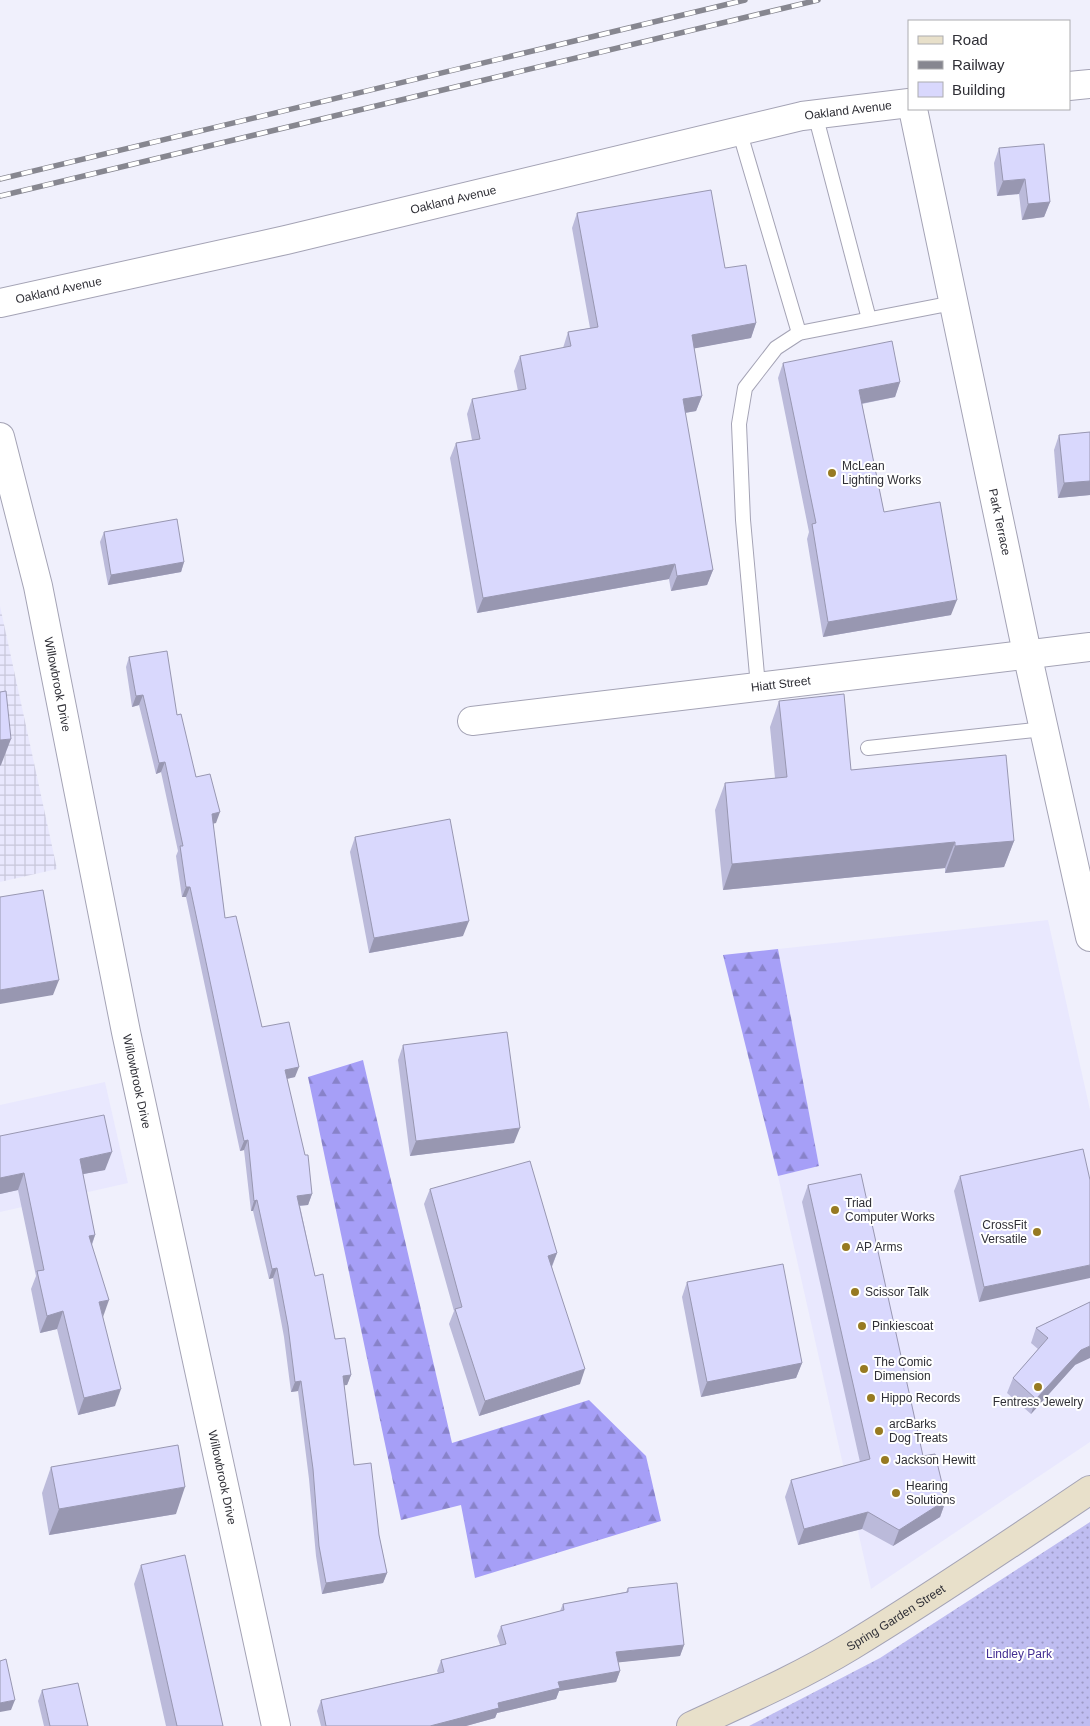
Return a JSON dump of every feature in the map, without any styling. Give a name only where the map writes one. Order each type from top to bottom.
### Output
[{"type":"main road","name":"Spring Garden Street","points":[[691,1726],[751,1699],[850,1647],[975,1568],[1090,1490]]},
{"type":"street","points":[[1070,86],[1090,84]]},
{"type":"street","name":"Oakland Avenue","points":[[0,303],[286,240],[738,130],[815,114],[908,103]]},
{"type":"street","name":"Park Terrace","points":[[913,110],[1044,729],[1081,854],[1090,937]]},
{"type":"street","name":"Willowbrook Drive","points":[[0,437],[38,586],[126,1032],[276,1726]]},
{"type":"street","name":"Hiatt Street","points":[[472,721],[1027,653],[1090,647]]},
{"type":"lane","points":[[815,114],[869,319]]},
{"type":"lane","points":[[738,130],[799,333]]},
{"type":"lane","points":[[758,686],[743,520],[739,424],[745,388],[756,370],[776,348],[799,333],[953,303]]},
{"type":"lane","points":[[868,748],[1044,729]]},
{"type":"shaded area","points":[[0,606],[57,869],[0,882]]},
{"type":"shaded area","points":[[1048,920],[1090,1110],[1090,1442],[871,1589],[778,1176],[819,1166],[778,949]]},
{"type":"shaded area","points":[[105,1082],[128,1183],[0,1212],[0,1105]]},
{"type":"green space","points":[[778,949],[819,1166],[778,1176],[723,955]]},
{"type":"green space","points":[[363,1060],[452,1443],[589,1400],[646,1456],[661,1521],[475,1578],[461,1505],[401,1520],[308,1077]]},
{"type":"green space","name":"Lindley Park","points":[[1090,1522],[1090,1726],[749,1726],[880,1658]]},
{"type":"building","points":[[1044,144],[1050,202],[1028,204],[1025,179],[1003,181],[999,148]]},
{"type":"building","points":[[711,190],[725,268],[746,265],[756,323],[692,335],[702,396],[683,399],[713,570],[677,576],[675,564],[483,598],[456,443],[480,439],[472,399],[526,389],[520,356],[571,346],[568,332],[598,327],[577,213]]},
{"type":"building","points":[[892,341],[900,382],[859,390],[884,512],[940,502],[957,600],[828,622],[812,524],[816,523],[783,363]]},
{"type":"building","points":[[1090,432],[1090,481],[1064,483],[1059,435]]},
{"type":"building","points":[[177,519],[184,562],[111,575],[104,532]]},
{"type":"building","points":[[167,651],[177,715],[181,714],[196,777],[210,774],[220,812],[212,814],[225,918],[236,916],[262,1027],[289,1022],[299,1067],[285,1070],[305,1155],[308,1155],[312,1194],[297,1196],[315,1276],[323,1274],[335,1339],[345,1338],[351,1375],[343,1376],[354,1465],[371,1463],[379,1535],[387,1573],[326,1583],[319,1546],[313,1469],[301,1381],[295,1382],[288,1326],[277,1268],[272,1269],[257,1200],[254,1201],[248,1140],[244,1141],[190,887],[186,887],[180,846],[183,846],[165,762],[159,763],[143,695],[136,696],[129,657]]},
{"type":"building","points":[[6,691],[11,739],[0,740],[0,692]]},
{"type":"building","points":[[844,694],[851,770],[1006,755],[1014,841],[955,846],[955,842],[732,864],[725,783],[787,777],[779,701]]},
{"type":"building","points":[[450,819],[469,921],[374,938],[355,837]]},
{"type":"building","points":[[43,890],[59,980],[0,990],[0,897]]},
{"type":"building","points":[[507,1032],[520,1128],[416,1141],[403,1045]]},
{"type":"building","points":[[104,1115],[112,1152],[80,1159],[95,1235],[89,1236],[109,1300],[99,1302],[121,1389],[84,1398],[63,1311],[47,1316],[37,1271],[44,1270],[24,1173],[0,1178],[0,1136]]},
{"type":"building","points":[[1083,1149],[1090,1180],[1090,1265],[984,1287],[960,1176]]},
{"type":"building","points":[[530,1161],[557,1253],[548,1256],[585,1369],[485,1401],[455,1309],[462,1307],[430,1189]]},
{"type":"building","points":[[861,1174],[923,1456],[935,1454],[946,1500],[899,1530],[868,1512],[804,1529],[791,1480],[870,1459],[808,1185]]},
{"type":"building","points":[[783,1264],[802,1363],[707,1382],[687,1282]]},
{"type":"building","points":[[1090,1302],[1090,1346],[1081,1350],[1036,1399],[1013,1378],[1048,1338],[1036,1328]]},
{"type":"building","points":[[178,1445],[185,1487],[59,1509],[51,1467]]},
{"type":"building","points":[[185,1555],[223,1726],[177,1726],[141,1565]]},
{"type":"building","points":[[677,1583],[684,1645],[616,1652],[620,1671],[558,1682],[560,1688],[498,1703],[499,1708],[430,1726],[326,1726],[321,1700],[444,1672],[441,1660],[506,1644],[501,1626],[564,1610],[563,1604],[628,1592],[628,1588]]},
{"type":"building","points":[[6,1659],[15,1700],[0,1703],[0,1661]]},
{"type":"building","points":[[78,1683],[88,1726],[50,1726],[42,1690]]},
{"type":"railway","points":[[0,179],[745,0]]},
{"type":"railway","points":[[0,196],[818,0]]},
{"type":"place","name":"McLean Lighting Works","points":[[832,473]]},
{"type":"place","name":"Triad Computer Works","points":[[835,1210]]},
{"type":"place","name":"CrossFit Versatile","points":[[1037,1232]]},
{"type":"place","name":"AP Arms","points":[[846,1247]]},
{"type":"place","name":"Scissor Talk","points":[[855,1292]]},
{"type":"place","name":"Pinkiescoat","points":[[862,1326]]},
{"type":"place","name":"The Comic Dimension","points":[[864,1369]]},
{"type":"place","name":"Fentress Jewelry","points":[[1038,1387]]},
{"type":"place","name":"Hippo Records","points":[[871,1398]]},
{"type":"place","name":"arcBarks Dog Treats","points":[[879,1431]]},
{"type":"place","name":"Jackson Hewitt","points":[[885,1460]]},
{"type":"place","name":"Hearing Solutions","points":[[896,1493]]}]
